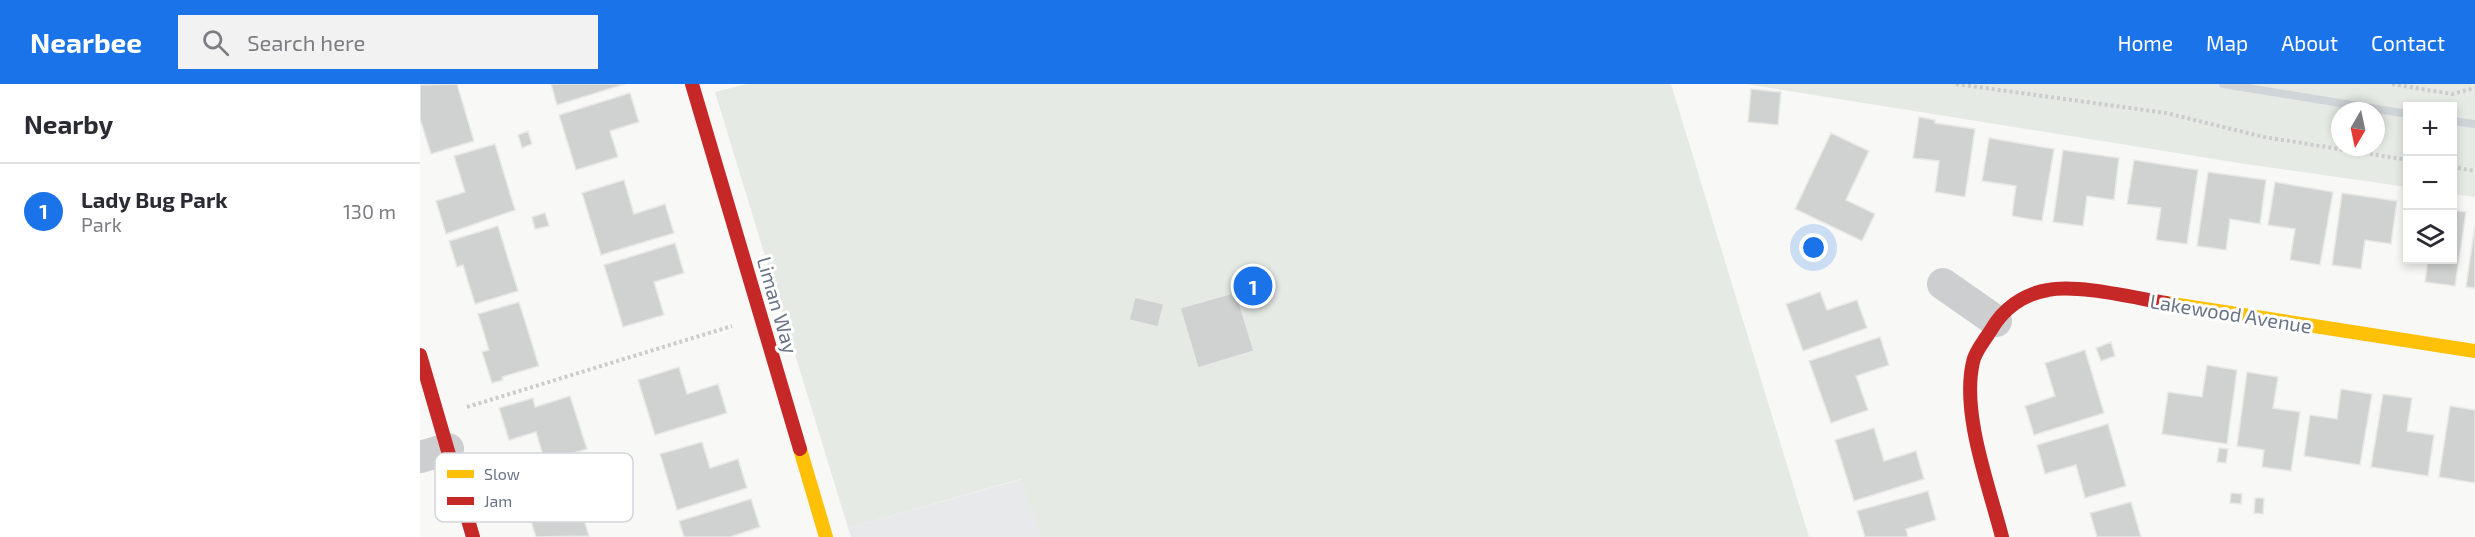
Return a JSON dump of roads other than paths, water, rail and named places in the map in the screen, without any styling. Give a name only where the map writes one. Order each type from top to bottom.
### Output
[{"type":"street","name":"Liman Way","points":[[692,84],[826,537]]},
{"type":"street","points":[[1943,285],[1995,321]]},
{"type":"street","name":"Lakewood Avenue","points":[[2002,537],[1973,425],[1969,392],[1973,360],[1995,321],[2023,296],[2050,289],[2070,290],[2475,351]]},
{"type":"street","points":[[420,355],[434,453]]},
{"type":"street","points":[[466,522],[473,537]]},
{"type":"waterway","points":[[2223,84],[2403,113]]},
{"type":"waterway","points":[[2457,122],[2475,124]]},
{"type":"place","name":"Lady Bug Park","points":[[1253,286]]}]
